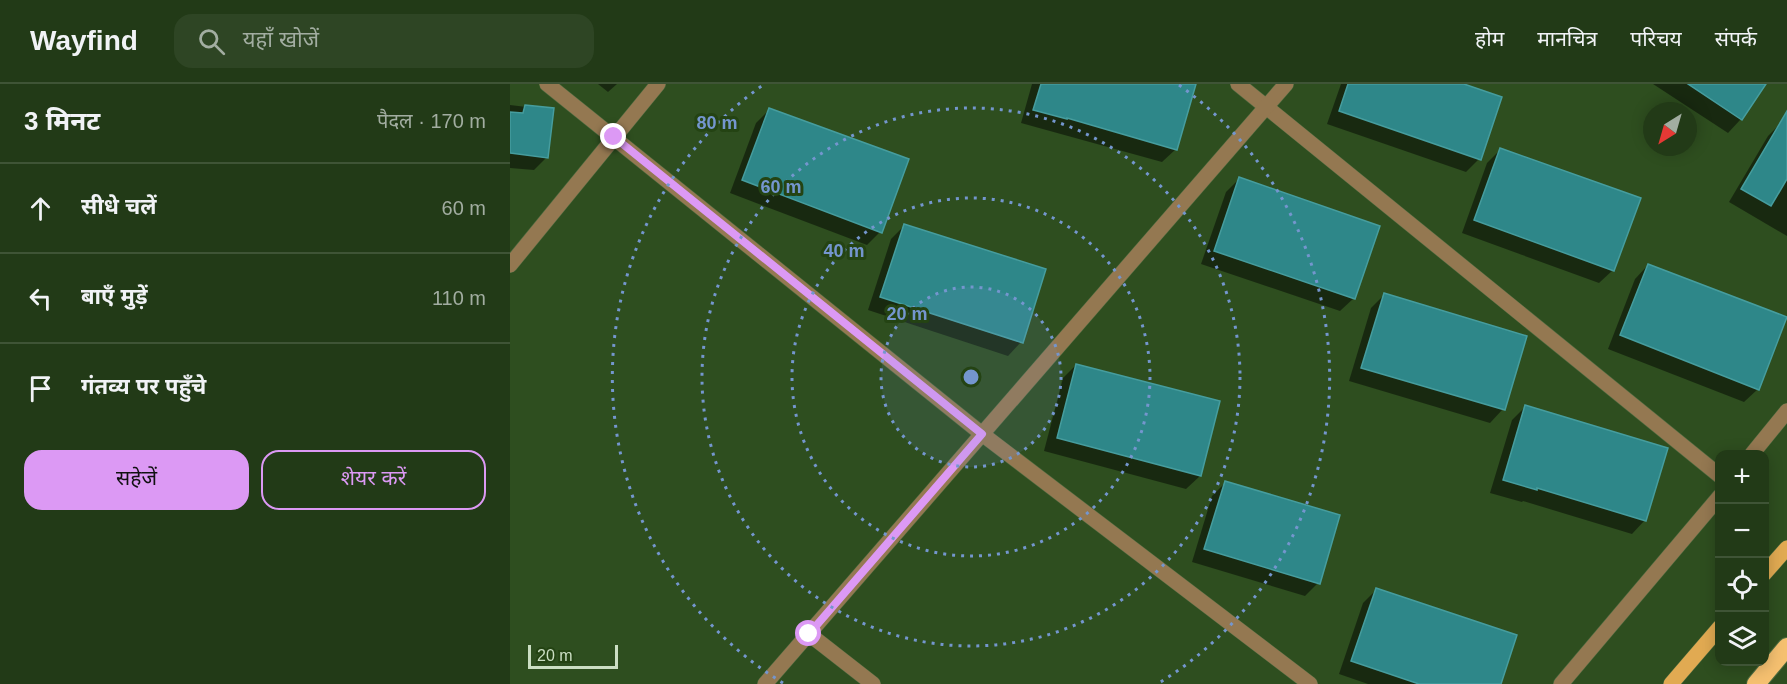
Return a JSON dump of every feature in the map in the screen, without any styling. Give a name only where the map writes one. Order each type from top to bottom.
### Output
[{"type":"highway","points":[[1756,684],[1787,647]]},
{"type":"main road","points":[[1769,568],[1787,548]]},
{"type":"main road","points":[[1671,684],[1715,632]]},
{"type":"street","points":[[548,84],[982,434],[1310,684]]},
{"type":"street","points":[[510,265],[658,84]]},
{"type":"street","points":[[1238,84],[1715,473]]},
{"type":"street","points":[[765,684],[1286,84]]},
{"type":"street","points":[[1755,450],[1787,411]]},
{"type":"street","points":[[1561,684],[1715,501]]},
{"type":"street","points":[[809,634],[873,684]]},
{"type":"building","points":[[1041,84],[1196,84],[1177,150],[1033,110]]},
{"type":"building","points":[[1348,84],[1464,84],[1502,97],[1481,160],[1339,111]]},
{"type":"building","points":[[1688,84],[1766,84],[1742,120]]},
{"type":"building","points":[[525,105],[554,108],[548,158],[510,153],[510,112],[523,113]]},
{"type":"building","points":[[769,108],[909,159],[882,233],[742,180]]},
{"type":"building","points":[[1787,111],[1787,179],[1771,206],[1741,189]]},
{"type":"building","points":[[1500,148],[1641,198],[1614,271],[1474,220]]},
{"type":"building","points":[[1239,177],[1380,226],[1355,299],[1214,251]]},
{"type":"building","points":[[904,224],[1046,269],[1023,343],[880,297]]},
{"type":"building","points":[[1648,264],[1787,317],[1759,390],[1620,335]]},
{"type":"building","points":[[1384,293],[1527,336],[1505,410],[1361,368]]},
{"type":"building","points":[[1076,364],[1220,401],[1201,476],[1057,438]]},
{"type":"building","points":[[1525,405],[1668,448],[1646,521],[1503,480]]},
{"type":"building","points":[[1225,481],[1340,515],[1320,584],[1204,549]]},
{"type":"building","points":[[1376,588],[1517,635],[1501,684],[1419,684],[1351,661]]},
{"type":"route","points":[[614,137],[982,434],[809,634]]}]
